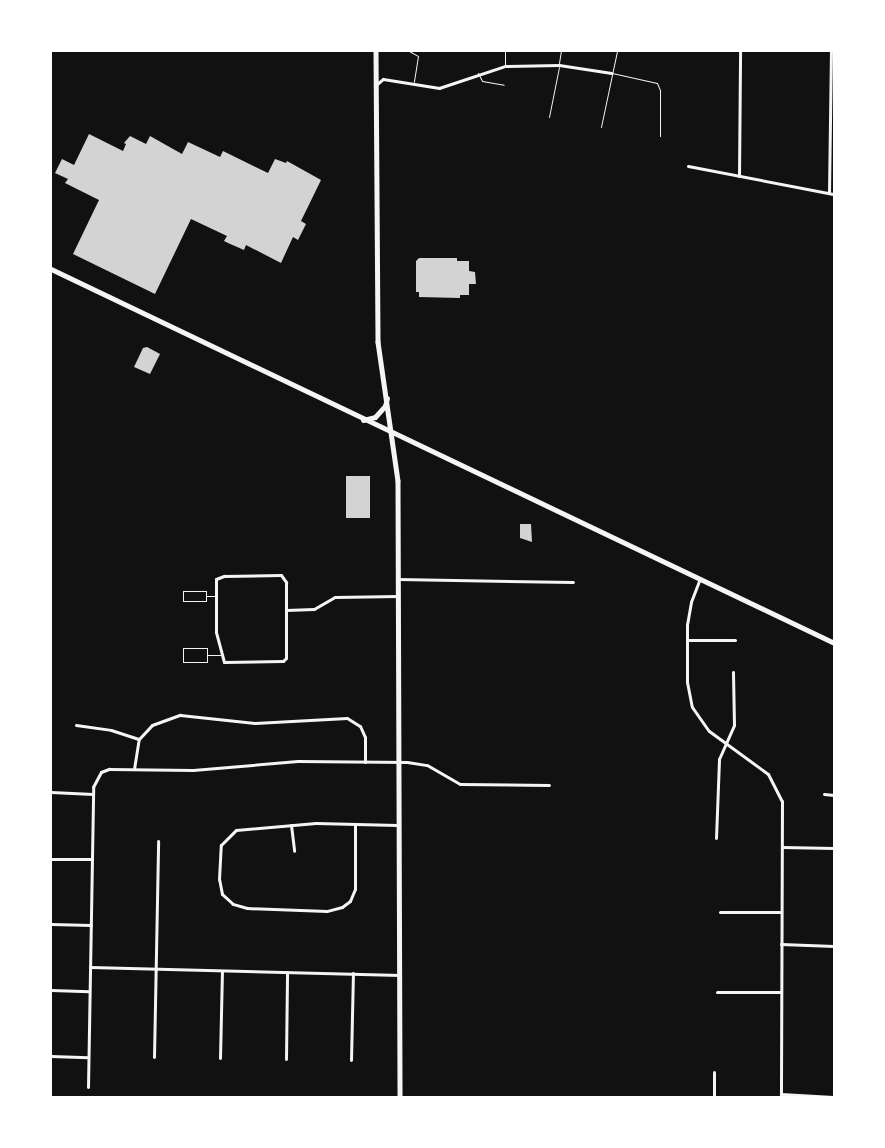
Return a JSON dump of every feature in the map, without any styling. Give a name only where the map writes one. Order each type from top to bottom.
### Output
[{"type":"main road","points":[[376,51],[377,306],[398,481],[397,825],[400,1097]]},
{"type":"main road","points":[[51,269],[393,435],[834,643]]},
{"type":"main road","points":[[362,420],[375,417],[385,406],[387,398]]},
{"type":"street","points":[[739,176],[740,51]]},
{"type":"street","points":[[688,166],[832,194],[831,51]]},
{"type":"street","points":[[376,85],[383,79],[439,88],[478,73],[505,66],[559,65],[611,73]]},
{"type":"street","points":[[281,575],[286,582],[286,658],[283,661],[224,662],[216,632],[216,596],[216,582],[219,577],[281,575]]},
{"type":"street","points":[[398,579],[573,582]]},
{"type":"street","points":[[700,581],[691,602],[687,640],[687,682],[692,707],[699,720],[726,744],[749,758],[773,781],[783,810],[780,912],[781,1095],[833,1097]]},
{"type":"street","points":[[286,610],[314,609],[335,597],[398,596]]},
{"type":"street","points":[[687,640],[735,640]]},
{"type":"street","points":[[716,838],[718,769],[734,725],[733,672]]},
{"type":"street","points":[[134,769],[139,739],[152,725],[180,715],[255,723],[347,718],[360,726],[364,737],[365,762]]},
{"type":"street","points":[[76,725],[116,731],[139,739]]},
{"type":"street","points":[[88,1086],[93,794],[95,779],[101,772],[134,769],[193,770],[298,761],[365,762],[426,765],[460,784],[549,785]]},
{"type":"street","points":[[51,792],[93,794]]},
{"type":"street","points":[[824,794],[834,795]]},
{"type":"street","points":[[355,824],[355,889],[350,901],[342,907],[327,910],[247,908],[227,900],[219,879],[221,845],[236,830],[291,825],[355,824],[397,825]]},
{"type":"street","points":[[291,825],[294,851]]},
{"type":"street","points":[[154,1057],[158,841]]},
{"type":"street","points":[[782,846],[834,848]]},
{"type":"street","points":[[51,859],[92,859]]},
{"type":"street","points":[[720,912],[780,912]]},
{"type":"street","points":[[51,924],[91,925]]},
{"type":"street","points":[[781,944],[834,946]]},
{"type":"street","points":[[90,967],[156,970],[400,974]]},
{"type":"street","points":[[220,1058],[222,971]]},
{"type":"street","points":[[286,1059],[287,972]]},
{"type":"street","points":[[352,1060],[353,974]]},
{"type":"street","points":[[51,990],[89,991]]},
{"type":"street","points":[[717,992],[780,992]]},
{"type":"street","points":[[51,1056],[88,1057]]},
{"type":"street","points":[[714,1072],[714,1097]]},
{"type":"lane","points":[[409,51],[418,56],[414,85]]},
{"type":"lane","points":[[505,51],[505,66]]},
{"type":"lane","points":[[548,118],[560,51]]},
{"type":"lane","points":[[601,127],[617,51]]},
{"type":"lane","points":[[478,73],[482,81],[504,85]]},
{"type":"lane","points":[[611,73],[657,83],[660,90],[660,136]]},
{"type":"lane","points":[[206,591],[206,596],[206,601],[183,601],[183,592],[206,591]]},
{"type":"lane","points":[[206,596],[216,596]]},
{"type":"lane","points":[[183,648],[207,648],[207,655],[207,662],[183,662],[183,648]]},
{"type":"lane","points":[[207,655],[222,655]]},
{"type":"building","points":[[89,134],[123,151],[126,144],[124,143],[130,136],[146,144],[150,136],[182,154],[188,142],[220,157],[223,151],[268,173],[275,159],[286,163],[287,161],[321,180],[301,221],[306,224],[298,240],[293,237],[281,263],[246,245],[244,250],[228,243],[224,241],[227,236],[191,219],[155,294],[73,254],[99,200],[65,183],[68,179],[55,173],[62,159],[74,165]]},
{"type":"building","points":[[419,258],[457,258],[457,261],[469,261],[469,271],[475,272],[476,284],[469,284],[469,295],[460,295],[460,298],[419,297],[419,292],[416,292],[416,261]]},
{"type":"building","points":[[147,347],[160,354],[150,374],[134,367],[143,348]]},
{"type":"building","points":[[346,476],[370,476],[370,518],[346,518]]},
{"type":"building","points":[[520,524],[531,524],[532,542],[520,538]]}]
